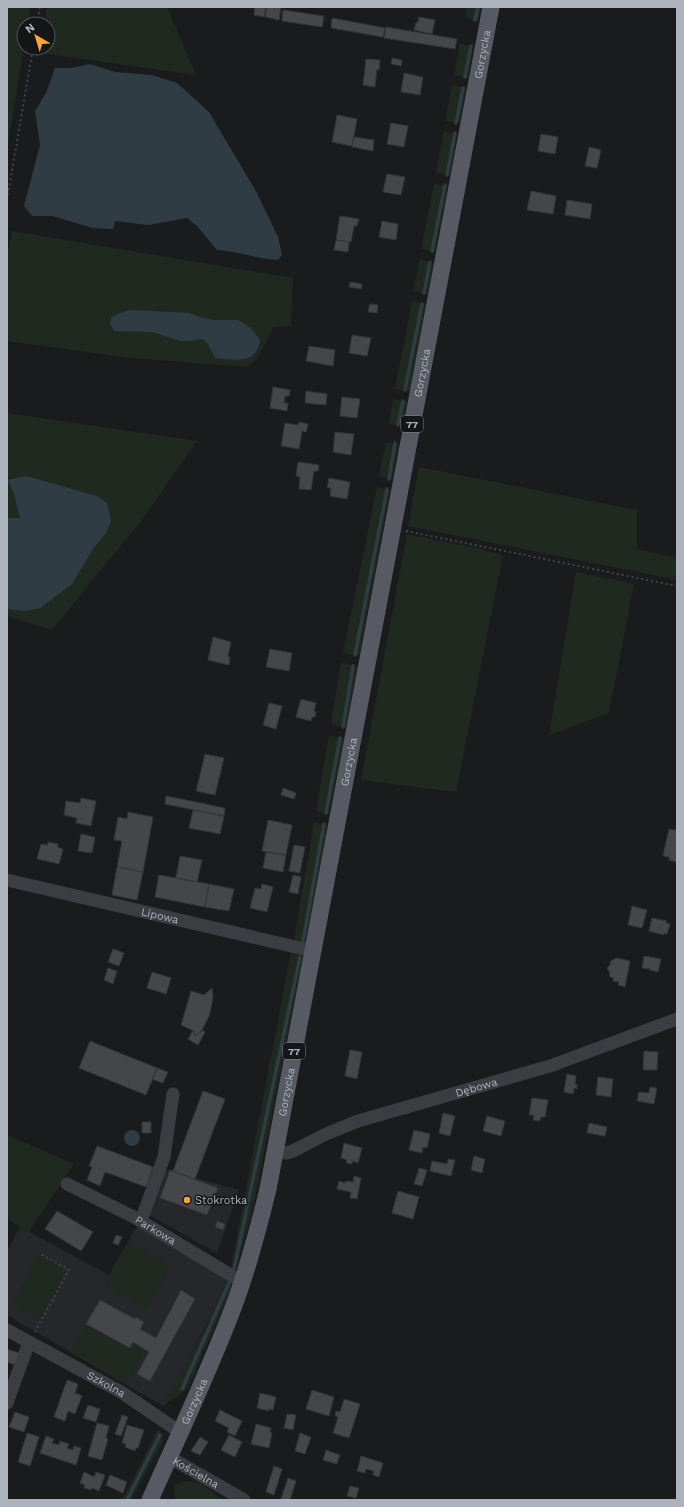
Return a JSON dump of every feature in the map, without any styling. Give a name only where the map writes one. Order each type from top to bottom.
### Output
[{"type":"main road","name":"Gorzycka","points":[[150,1500],[224,1332],[243,1280],[262,1213],[275,1152],[491,7]]},
{"type":"street","name":"Lipowa","points":[[7,880],[313,951]]},
{"type":"street","name":"Dębowa","points":[[275,1152],[287,1153],[326,1134],[358,1121],[550,1066],[677,1019]]},
{"type":"street","points":[[141,1221],[164,1157],[173,1094]]},
{"type":"street","name":"Parkowa","points":[[67,1184],[141,1221],[234,1277],[243,1280]]},
{"type":"street","name":"Szkolna","points":[[7,1330],[32,1338],[121,1392],[180,1432]]},
{"type":"street","points":[[7,1402],[32,1338]]},
{"type":"street","name":"Kościelna","points":[[168,1457],[244,1500]]},
{"type":"path","points":[[7,200],[32,56]]},
{"type":"path","points":[[392,528],[677,586]]},
{"type":"path","points":[[32,1338],[69,1270],[39,1253]]},
{"type":"shaded area","points":[[7,7],[31,7],[29,16],[16,16],[16,56],[23,56],[7,149]]},
{"type":"shaded area","points":[[47,7],[167,7],[196,75],[56,55],[56,16],[46,16]]},
{"type":"shaded area","points":[[467,7],[481,7],[478,21],[465,17]]},
{"type":"shaded area","points":[[460,43],[473,47],[468,78],[454,75]]},
{"type":"shaded area","points":[[90,64],[115,72],[152,75],[177,83],[209,112],[257,193],[278,237],[282,255],[278,260],[217,250],[197,226],[187,218],[148,225],[115,221],[113,229],[92,228],[53,216],[32,216],[24,206],[40,145],[35,111],[46,93],[55,68],[71,68]]},
{"type":"shaded area","points":[[452,85],[466,88],[460,123],[445,121]]},
{"type":"shaded area","points":[[444,131],[457,134],[450,175],[436,173]]},
{"type":"shaded area","points":[[434,184],[448,186],[435,252],[421,249]]},
{"type":"shaded area","points":[[12,231],[293,278],[291,326],[274,327],[257,359],[247,367],[131,358],[7,341],[7,255]]},
{"type":"shaded area","points":[[420,259],[433,263],[428,294],[413,291]]},
{"type":"shaded area","points":[[412,301],[426,304],[410,391],[395,389]]},
{"type":"shaded area","points":[[129,310],[189,313],[213,320],[238,320],[251,328],[260,340],[258,348],[254,354],[244,359],[237,360],[215,358],[208,344],[202,339],[180,341],[153,332],[114,331],[110,323],[111,318]]},
{"type":"shaded area","points":[[393,399],[407,402],[403,426],[389,424]]},
{"type":"shaded area","points":[[7,413],[197,441],[141,521],[52,630],[7,616]]},
{"type":"shaded area","points":[[386,442],[399,444],[392,479],[379,476]]},
{"type":"shaded area","points":[[419,467],[637,510],[637,549],[677,558],[677,580],[408,526]]},
{"type":"shaded area","points":[[26,476],[97,496],[107,503],[111,521],[106,533],[93,549],[72,584],[40,608],[26,611],[7,608],[7,518],[20,518],[14,494],[8,480]]},
{"type":"shaded area","points":[[377,487],[390,490],[359,656],[343,653]]},
{"type":"shaded area","points":[[407,534],[482,549],[503,555],[456,792],[361,780]]},
{"type":"shaded area","points":[[576,572],[634,584],[609,713],[549,735]]},
{"type":"shaded area","points":[[341,662],[357,667],[346,728],[331,724]]},
{"type":"shaded area","points":[[329,735],[344,739],[329,814],[316,811]]},
{"type":"shaded area","points":[[314,822],[328,825],[306,943],[294,940]]},
{"type":"shaded area","points":[[291,952],[297,953],[303,959],[253,1208],[236,1269],[231,1267]]},
{"type":"shaded area","points":[[129,1130],[135,1130],[140,1135],[138,1144],[135,1146],[129,1146],[124,1141],[124,1135]]},
{"type":"shaded area","points":[[7,1135],[74,1164],[29,1232],[7,1219]]},
{"type":"shaded area","points":[[166,1169],[239,1190],[217,1253],[149,1215]]},
{"type":"shaded area","points":[[138,1224],[229,1279],[163,1406],[7,1315],[7,1251],[20,1227],[109,1275]]},
{"type":"shaded area","points":[[130,1242],[171,1265],[147,1309],[105,1286]]},
{"type":"shaded area","points":[[38,1256],[66,1271],[40,1319],[12,1304]]},
{"type":"shaded area","points":[[229,1279],[232,1286],[188,1388],[163,1406]]},
{"type":"shaded area","points":[[86,1325],[130,1349],[133,1343],[145,1350],[128,1383],[71,1351]]},
{"type":"shaded area","points":[[158,1429],[162,1434],[163,1441],[131,1500],[122,1500]]},
{"type":"shaded area","points":[[189,1481],[199,1482],[223,1500],[177,1500],[175,1497],[174,1485]]},
{"type":"building","points":[[255,7],[266,7],[264,17],[254,15]]},
{"type":"building","points":[[267,7],[281,7],[279,20],[265,17]]},
{"type":"building","points":[[283,10],[324,16],[322,27],[282,21]]},
{"type":"building","points":[[419,17],[435,20],[432,34],[414,30],[416,22],[418,23]]},
{"type":"building","points":[[332,18],[385,28],[383,37],[331,28]]},
{"type":"building","points":[[386,27],[457,39],[455,49],[384,38]]},
{"type":"building","points":[[392,58],[402,60],[401,66],[391,64]]},
{"type":"building","points":[[366,59],[380,60],[379,70],[377,69],[375,87],[363,85]]},
{"type":"building","points":[[404,73],[423,77],[420,95],[401,92]]},
{"type":"building","points":[[337,115],[357,119],[352,146],[332,142]]},
{"type":"building","points":[[391,123],[408,126],[404,147],[387,144]]},
{"type":"building","points":[[541,134],[558,137],[555,154],[538,151]]},
{"type":"building","points":[[354,137],[374,140],[373,151],[352,147]]},
{"type":"building","points":[[589,147],[601,150],[597,168],[585,166]]},
{"type":"building","points":[[387,174],[405,177],[401,195],[383,192]]},
{"type":"building","points":[[531,191],[556,196],[553,214],[527,210]]},
{"type":"building","points":[[567,200],[592,204],[590,219],[565,215]]},
{"type":"building","points":[[340,216],[359,219],[357,226],[354,226],[351,242],[336,240]]},
{"type":"building","points":[[382,221],[398,224],[396,240],[379,237]]},
{"type":"building","points":[[336,240],[349,242],[348,252],[334,250]]},
{"type":"building","points":[[350,282],[362,284],[361,289],[349,287]]},
{"type":"building","points":[[370,304],[378,305],[377,313],[368,312]]},
{"type":"building","points":[[352,335],[371,338],[367,356],[349,353]]},
{"type":"building","points":[[309,346],[335,350],[333,366],[306,361]]},
{"type":"building","points":[[273,387],[290,390],[289,396],[285,396],[284,403],[288,403],[287,411],[270,408]]},
{"type":"building","points":[[306,391],[327,394],[326,405],[305,403]]},
{"type":"building","points":[[342,397],[360,399],[357,418],[340,416]]},
{"type":"building","points":[[299,422],[308,424],[306,432],[302,431],[299,449],[281,446],[285,423],[298,425]]},
{"type":"building","points":[[335,432],[354,434],[351,455],[333,452]]},
{"type":"building","points":[[298,462],[319,465],[318,471],[314,471],[311,490],[299,489],[300,477],[296,476]]},
{"type":"building","points":[[329,478],[350,482],[347,499],[330,496],[331,488],[327,488]]},
{"type":"building","points":[[213,637],[231,642],[228,656],[230,657],[229,665],[208,660]]},
{"type":"building","points":[[270,649],[292,653],[289,671],[266,667]]},
{"type":"building","points":[[301,699],[316,703],[314,711],[316,712],[315,717],[312,717],[311,721],[296,717]]},
{"type":"building","points":[[269,703],[282,706],[276,729],[263,725]]},
{"type":"building","points":[[205,754],[224,758],[215,795],[196,791]]},
{"type":"building","points":[[283,788],[296,793],[294,799],[281,795]]},
{"type":"building","points":[[166,796],[225,808],[224,816],[165,804]]},
{"type":"building","points":[[81,798],[96,801],[91,826],[76,823],[77,818],[64,815],[66,801],[80,803]]},
{"type":"building","points":[[193,810],[224,816],[220,834],[189,828]]},
{"type":"building","points":[[128,812],[153,817],[143,872],[117,867],[122,841],[114,840],[118,817],[127,819]]},
{"type":"building","points":[[268,820],[292,825],[286,855],[262,851]]},
{"type":"building","points":[[669,829],[677,829],[677,862],[669,860],[669,857],[663,856]]},
{"type":"building","points":[[81,834],[95,837],[92,853],[78,851]]},
{"type":"building","points":[[48,842],[58,844],[57,847],[63,849],[59,864],[37,859],[41,844],[48,845]]},
{"type":"building","points":[[294,845],[305,847],[300,873],[289,871]]},
{"type":"building","points":[[266,852],[286,855],[283,872],[263,868]]},
{"type":"building","points":[[180,856],[202,860],[197,882],[176,878]]},
{"type":"building","points":[[117,867],[143,872],[137,900],[112,895]]},
{"type":"building","points":[[159,875],[209,884],[205,907],[155,897]]},
{"type":"building","points":[[293,875],[301,877],[298,894],[289,892]]},
{"type":"building","points":[[209,884],[234,889],[229,911],[205,907]]},
{"type":"building","points":[[262,884],[273,887],[267,912],[250,908],[255,888],[261,889]]},
{"type":"building","points":[[632,906],[647,910],[642,928],[628,925]]},
{"type":"building","points":[[652,918],[667,921],[666,923],[670,924],[667,934],[664,933],[664,935],[649,931]]},
{"type":"building","points":[[113,949],[124,953],[119,966],[108,962]]},
{"type":"building","points":[[644,956],[661,959],[658,972],[650,970],[651,969],[642,968]]},
{"type":"building","points":[[616,958],[630,961],[625,987],[618,985],[619,982],[613,981],[614,978],[610,977],[607,968],[611,961]]},
{"type":"building","points":[[108,968],[117,971],[113,984],[104,980]]},
{"type":"building","points":[[152,972],[171,978],[166,994],[147,988]]},
{"type":"building","points":[[212,988],[213,998],[209,1016],[201,1032],[195,1036],[194,1031],[181,1025],[191,991],[204,995]]},
{"type":"building","points":[[193,1030],[195,1036],[202,1030],[205,1032],[198,1045],[188,1039]]},
{"type":"building","points":[[90,1041],[157,1068],[146,1095],[79,1068]]},
{"type":"building","points":[[350,1050],[362,1052],[357,1079],[345,1076]]},
{"type":"building","points":[[644,1051],[658,1052],[657,1070],[643,1070]]},
{"type":"building","points":[[157,1068],[168,1072],[163,1083],[152,1079]]},
{"type":"building","points":[[567,1074],[576,1076],[575,1084],[577,1085],[577,1089],[574,1088],[573,1094],[564,1092]]},
{"type":"building","points":[[598,1077],[613,1079],[611,1097],[596,1095]]},
{"type":"building","points":[[650,1087],[657,1088],[654,1104],[637,1101],[639,1092],[649,1093]]},
{"type":"building","points":[[203,1091],[225,1099],[195,1179],[173,1171]]},
{"type":"building","points":[[532,1098],[548,1100],[545,1117],[541,1117],[540,1121],[533,1120],[534,1115],[529,1115]]},
{"type":"building","points":[[443,1113],[455,1116],[450,1136],[439,1133]]},
{"type":"building","points":[[487,1116],[505,1121],[501,1136],[483,1131]]},
{"type":"building","points":[[142,1122],[151,1122],[151,1133],[142,1133]]},
{"type":"building","points":[[589,1123],[607,1127],[605,1136],[587,1133]]},
{"type":"building","points":[[414,1130],[430,1134],[427,1148],[423,1147],[422,1153],[409,1150]]},
{"type":"building","points":[[344,1143],[362,1148],[358,1163],[353,1161],[352,1164],[346,1163],[347,1160],[341,1158]]},
{"type":"building","points":[[97,1146],[153,1167],[146,1187],[105,1172],[100,1186],[87,1180],[92,1167],[89,1166]]},
{"type":"building","points":[[474,1156],[485,1159],[482,1173],[471,1170]]},
{"type":"building","points":[[448,1159],[455,1160],[451,1176],[430,1171],[432,1161],[447,1164]]},
{"type":"building","points":[[419,1168],[427,1170],[422,1186],[414,1184]]},
{"type":"building","points":[[170,1170],[218,1188],[207,1215],[160,1198]]},
{"type":"building","points":[[354,1176],[361,1178],[357,1199],[350,1198],[351,1192],[337,1189],[339,1181],[345,1183],[346,1181],[353,1182]]},
{"type":"building","points":[[398,1191],[419,1197],[413,1219],[392,1213]]},
{"type":"building","points":[[57,1211],[93,1232],[81,1251],[45,1229]]},
{"type":"building","points":[[217,1221],[225,1224],[223,1230],[215,1227]]},
{"type":"building","points":[[116,1235],[122,1237],[118,1245],[113,1243]]},
{"type":"building","points":[[181,1290],[195,1299],[150,1381],[137,1374],[149,1352],[133,1342],[130,1348],[86,1324],[100,1300],[135,1319],[136,1317],[144,1322],[140,1329],[156,1338]]},
{"type":"building","points":[[7,1349],[19,1353],[15,1365],[7,1362]]},
{"type":"building","points":[[67,1380],[78,1384],[75,1393],[82,1396],[75,1414],[68,1411],[65,1421],[54,1417]]},
{"type":"building","points":[[312,1390],[334,1397],[329,1416],[306,1409]]},
{"type":"building","points":[[260,1393],[276,1397],[273,1410],[269,1409],[269,1411],[257,1408]]},
{"type":"building","points":[[344,1399],[360,1404],[349,1438],[333,1433],[338,1417],[335,1416],[336,1411],[340,1412]]},
{"type":"building","points":[[88,1405],[100,1409],[96,1422],[83,1418]]},
{"type":"building","points":[[220,1410],[242,1421],[235,1436],[227,1432],[229,1428],[215,1421]]},
{"type":"building","points":[[15,1412],[29,1417],[24,1432],[9,1427]]},
{"type":"building","points":[[287,1414],[296,1415],[293,1430],[284,1428]]},
{"type":"building","points":[[122,1415],[128,1417],[121,1436],[115,1434]]},
{"type":"building","points":[[97,1423],[109,1426],[106,1438],[108,1439],[102,1460],[88,1456]]},
{"type":"building","points":[[256,1424],[271,1428],[270,1432],[272,1433],[269,1448],[251,1444]]},
{"type":"building","points":[[127,1425],[144,1430],[138,1448],[136,1448],[135,1451],[125,1447],[126,1444],[122,1443]]},
{"type":"building","points":[[27,1433],[39,1437],[30,1466],[18,1462]]},
{"type":"building","points":[[300,1433],[311,1437],[305,1454],[295,1451]]},
{"type":"building","points":[[229,1435],[242,1442],[235,1457],[221,1450]]},
{"type":"building","points":[[46,1436],[54,1439],[52,1443],[59,1445],[60,1441],[69,1444],[67,1448],[73,1450],[74,1446],[81,1448],[76,1465],[40,1453]]},
{"type":"building","points":[[200,1437],[208,1442],[200,1455],[191,1451]]},
{"type":"building","points":[[326,1450],[340,1455],[337,1464],[323,1460]]},
{"type":"building","points":[[361,1456],[383,1463],[379,1477],[373,1475],[374,1471],[366,1469],[365,1473],[357,1471]]},
{"type":"building","points":[[274,1466],[282,1469],[274,1495],[266,1492]]},
{"type":"building","points":[[84,1472],[94,1477],[96,1472],[105,1475],[99,1491],[92,1488],[91,1490],[84,1488],[85,1485],[80,1483]]},
{"type":"building","points":[[110,1475],[127,1482],[123,1493],[106,1485]]},
{"type":"building","points":[[288,1478],[296,1481],[290,1500],[281,1499]]},
{"type":"building","points":[[350,1486],[359,1488],[356,1498],[347,1496]]},
{"type":"waterway","points":[[475,20],[478,7]]},
{"type":"waterway","points":[[465,77],[471,46]]},
{"type":"waterway","points":[[456,123],[463,88]]},
{"type":"waterway","points":[[447,175],[455,133]]},
{"type":"waterway","points":[[432,251],[445,185]]},
{"type":"waterway","points":[[424,293],[430,262]]},
{"type":"waterway","points":[[405,390],[422,304]]},
{"type":"waterway","points":[[398,425],[403,401]]},
{"type":"waterway","points":[[389,479],[395,443]]},
{"type":"waterway","points":[[355,655],[387,489]]},
{"type":"waterway","points":[[343,727],[353,666]]},
{"type":"waterway","points":[[326,813],[340,738]]},
{"type":"waterway","points":[[303,941],[324,824]]},
{"type":"waterway","points":[[234,1269],[300,957]]},
{"type":"waterway","points":[[182,1389],[229,1283]]},
{"type":"waterway","points":[[127,1500],[160,1435]]},
{"type":"place","name":"Stokrotka","points":[[187,1200]]}]
